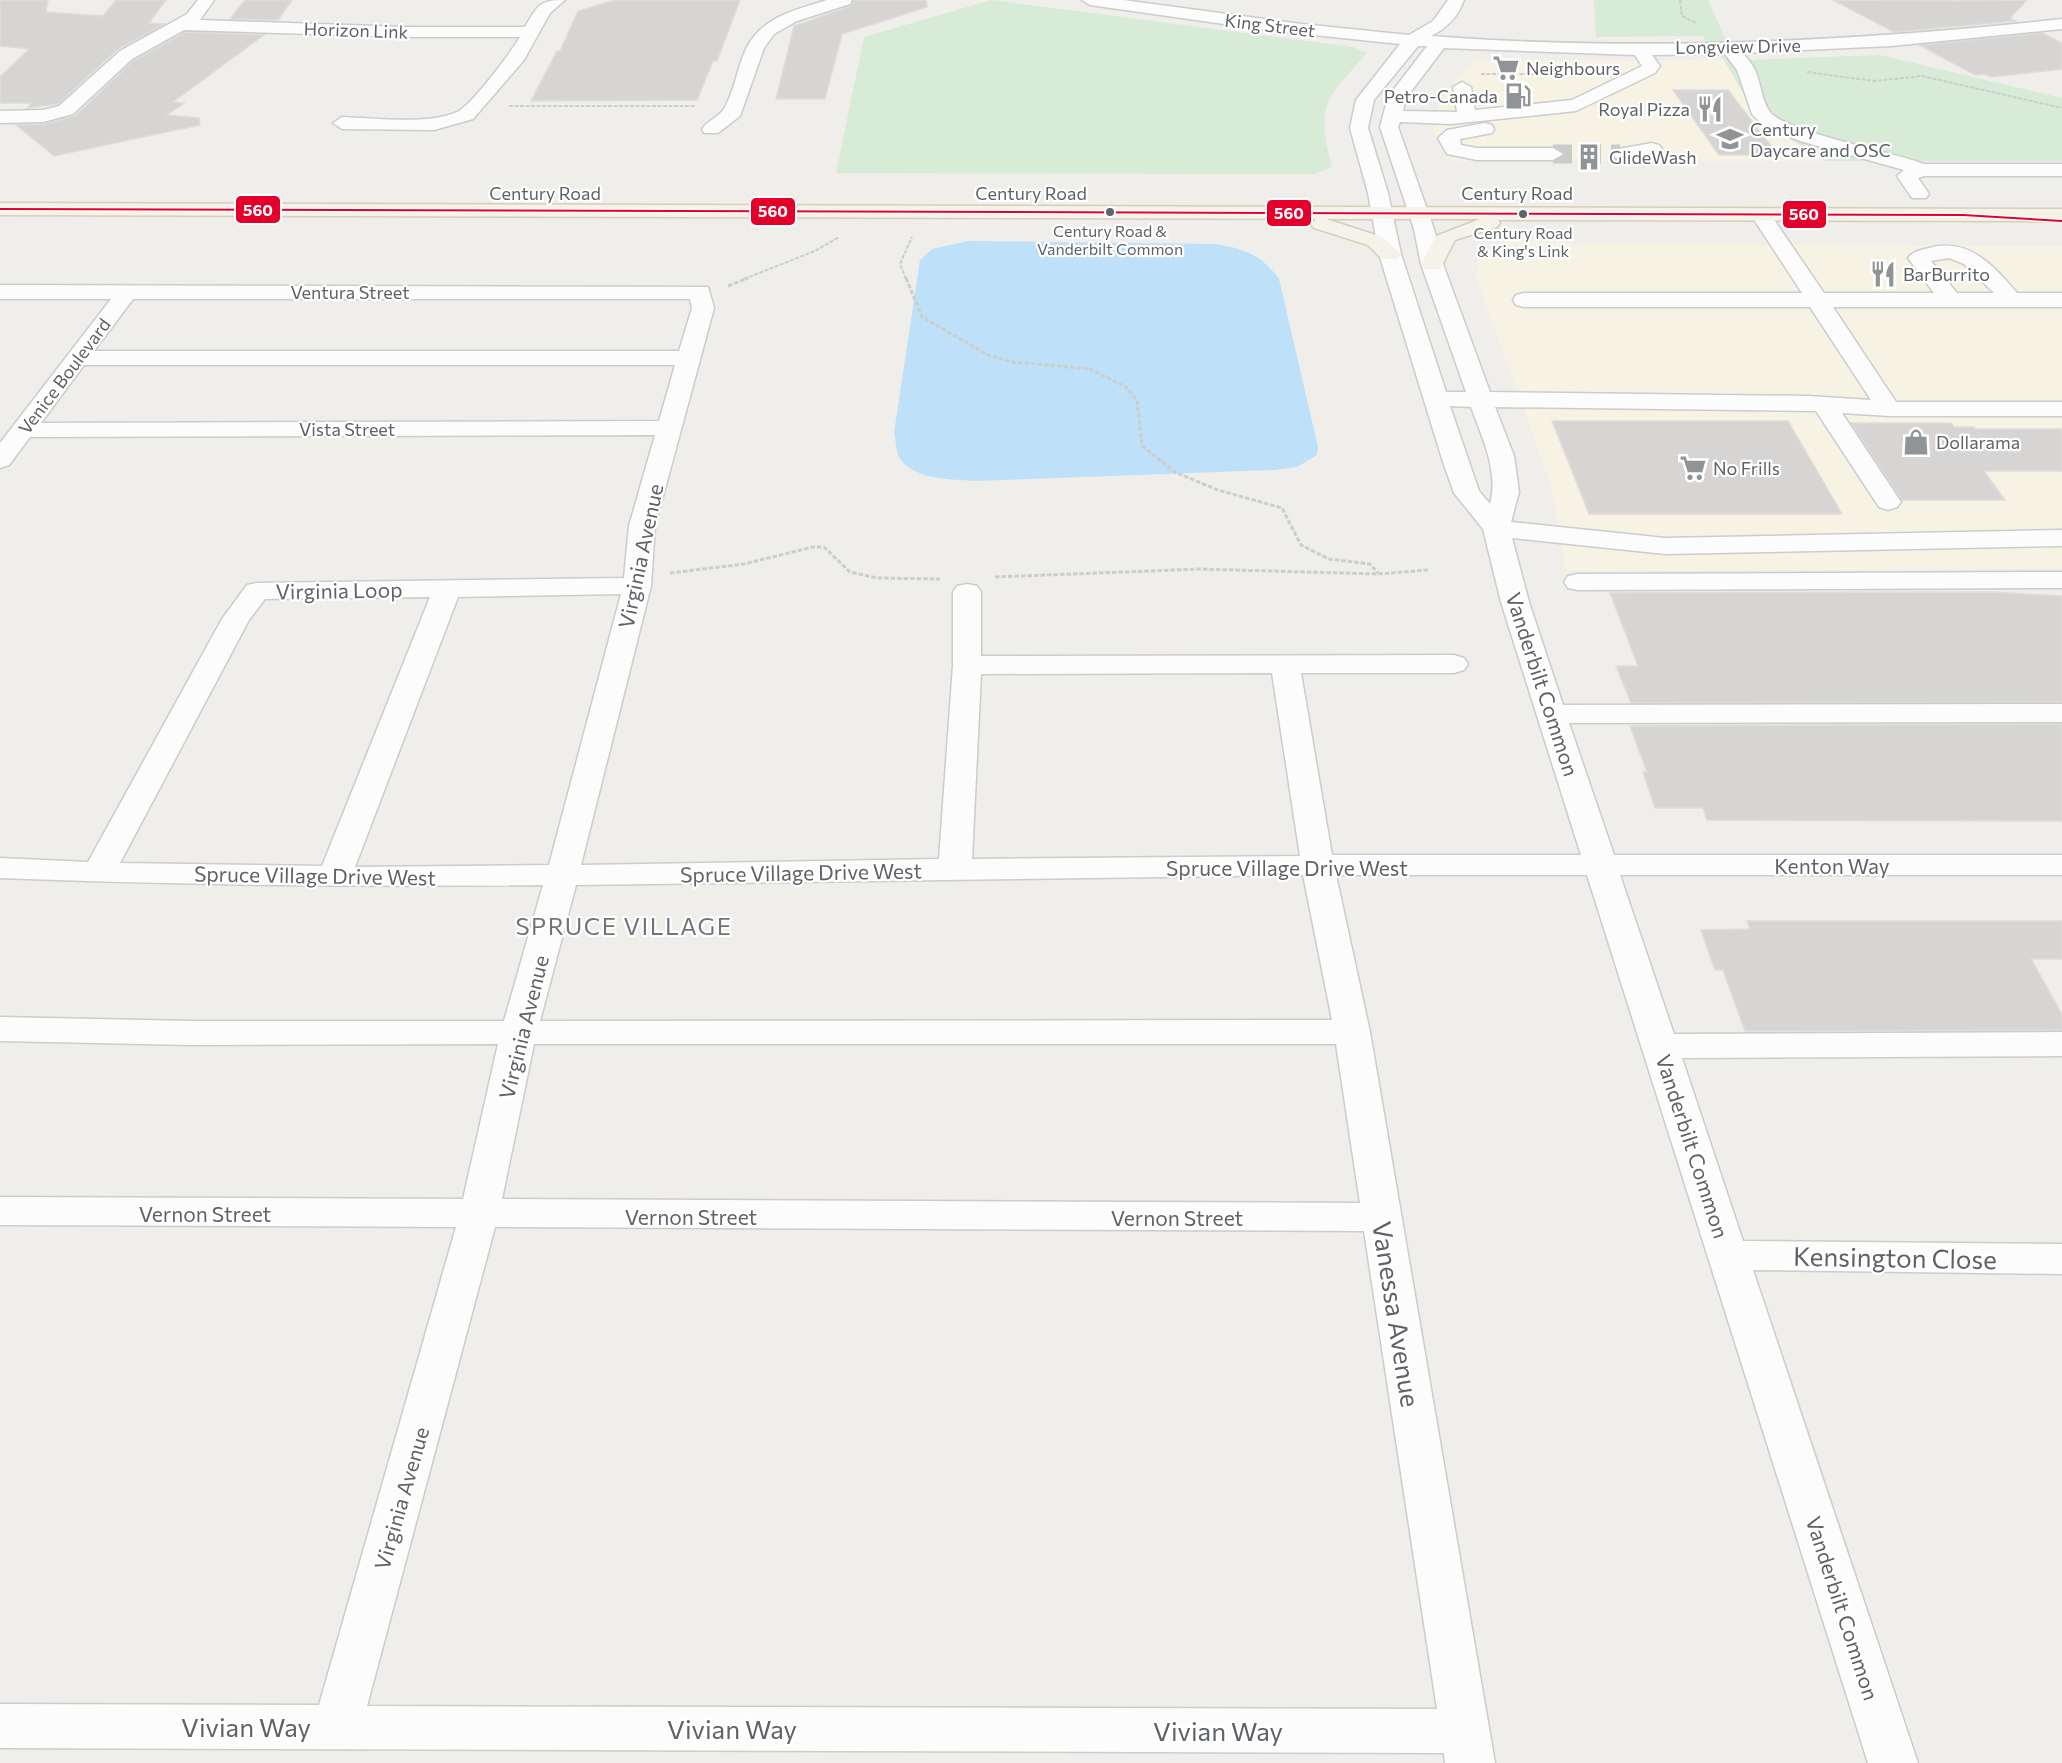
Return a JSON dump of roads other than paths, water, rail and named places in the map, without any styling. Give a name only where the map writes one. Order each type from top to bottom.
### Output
[{"type":"main road","name":"Century Road","points":[[82,190],[424,193],[1233,193]]},
{"type":"main road","name":"Century Road","points":[[1415,204],[1434,193]]},
{"type":"main road","points":[[1898,194],[1943,194]]},
{"type":"main road","points":[[1415,204],[1727,201],[1875,195]]},
{"type":"main road","name":"Century Road","points":[[0,209],[1248,214],[1375,200],[1558,215],[2062,215]]},
{"type":"main road","points":[[1094,214],[1132,207],[1375,200]]},
{"type":"main road","points":[[1248,214],[1333,226],[1375,241],[1390,254]]},
{"type":"main road","points":[[1432,264],[1443,240],[1448,236],[1484,224],[1558,215]]},
{"type":"main road","points":[[1963,215],[2062,221]]},
{"type":"street","points":[[0,117],[43,116],[66,110],[126,55],[183,25],[193,18],[206,0]]},
{"type":"street","points":[[342,123],[434,124],[466,115],[518,56],[543,10],[557,0]]},
{"type":"street","points":[[711,129],[726,120],[735,106],[755,48],[768,30],[791,17],[844,0]]},
{"type":"street","name":"King Street","points":[[1090,0],[1295,28],[1414,39]]},
{"type":"street","points":[[1177,12],[1195,0]]},
{"type":"street","points":[[1456,0],[1439,33],[1397,97],[1390,116],[1467,116],[1576,105],[1649,69],[1651,66],[1639,48]]},
{"type":"street","name":"Longview Drive","points":[[1414,39],[1439,33],[1639,48],[1729,47],[1875,42],[2062,24]]},
{"type":"street","name":"Horizon Link","points":[[183,25],[405,32],[530,32]]},
{"type":"street","name":"Vanderbilt Common","points":[[1414,39],[1374,86],[1360,114],[1361,140],[1390,254],[1467,493],[1496,528],[1515,602],[1893,1763]]},
{"type":"street","points":[[1729,47],[1746,69],[1761,114],[1772,123],[1807,137],[1897,160],[1921,170],[2062,170]]},
{"type":"street","points":[[1462,87],[1467,116]]},
{"type":"street","name":"Vanderbilt Common","points":[[1390,116],[1392,141],[1415,204],[1432,264],[1501,456],[1506,492],[1496,528]]},
{"type":"street","points":[[1485,129],[1454,134],[1448,138],[1454,150],[1468,154],[1554,154]]},
{"type":"street","points":[[1620,154],[1652,149]]},
{"type":"street","points":[[1919,194],[1907,176],[1921,170]]},
{"type":"street","points":[[1761,215],[1889,409]]},
{"type":"street","points":[[1950,299],[1919,258],[1939,253],[1961,254],[1974,259],[2010,299]]},
{"type":"street","name":"Ventura Street","points":[[0,292],[700,292]]},
{"type":"street","name":"Venice Boulevard","points":[[0,460],[25,430],[75,358],[127,292]]},
{"type":"street","name":"Virginia Avenue","points":[[338,1726],[479,1215],[519,1032],[638,580],[642,526],[703,308],[700,292]]},
{"type":"street","points":[[1524,300],[1817,298],[2062,300]]},
{"type":"street","points":[[75,358],[689,358]]},
{"type":"street","points":[[1436,399],[1824,404],[1889,409],[2062,409]]},
{"type":"street","points":[[1824,404],[1888,502]]},
{"type":"street","name":"Vista Street","points":[[25,430],[670,428]]},
{"type":"street","points":[[1496,528],[1665,546],[2062,538]]},
{"type":"street","name":"Virginia Loop","points":[[98,873],[236,619],[257,591],[447,589],[638,580]]},
{"type":"street","points":[[1578,582],[2062,580]]},
{"type":"street","points":[[955,869],[967,665],[969,583]]},
{"type":"street","points":[[335,875],[447,589]]},
{"type":"street","points":[[967,665],[1454,664]]},
{"type":"street","name":"Vanessa Avenue","points":[[1285,665],[1318,867],[1352,1032],[1467,1747]]},
{"type":"street","points":[[1553,714],[2062,713]]},
{"type":"street","name":"Spruce Village Drive West","points":[[0,868],[98,873],[561,877],[955,869],[1602,865]]},
{"type":"street","name":"Kenton Way","points":[[1602,865],[2062,865]]},
{"type":"street","points":[[0,1029],[191,1033],[1352,1032]]},
{"type":"street","points":[[1660,1046],[2062,1044]]},
{"type":"street","name":"Vernon Street","points":[[0,1211],[479,1215],[1382,1217]]},
{"type":"street","name":"Kensington Close","points":[[1728,1255],[2062,1259]]},
{"type":"street","name":"Vivian Way","points":[[0,1726],[338,1726],[1467,1747]]},
{"type":"water","points":[[968,241],[1214,244],[1234,248],[1259,258],[1279,279],[1318,447],[1317,455],[1297,467],[1274,470],[975,481],[944,479],[913,470],[899,457],[894,433],[920,260],[932,249]]},
{"type":"tunnel","points":[[1553,154],[1620,154]]},
{"type":"place","name":"Neighbours","points":[[1506,68]]},
{"type":"place","name":"Petro-Canada","points":[[1518,96]]},
{"type":"place","name":"Royal Pizza","points":[[1710,109]]},
{"type":"place","name":"Century Daycare and OSC","points":[[1730,139]]},
{"type":"place","name":"GlideWash","points":[[1589,157]]},
{"type":"place","name":"Century Road & Vanderbilt Common","points":[[1110,212]]},
{"type":"place","name":"Century Road & King's Link","points":[[1523,214]]},
{"type":"place","name":"BarBurrito","points":[[1883,274]]},
{"type":"place","name":"Dollarama","points":[[1916,442]]},
{"type":"place","name":"No Frills","points":[[1693,468]]},
{"type":"district","name":"SPRUCE VILLAGE","points":[[624,925]]}]
